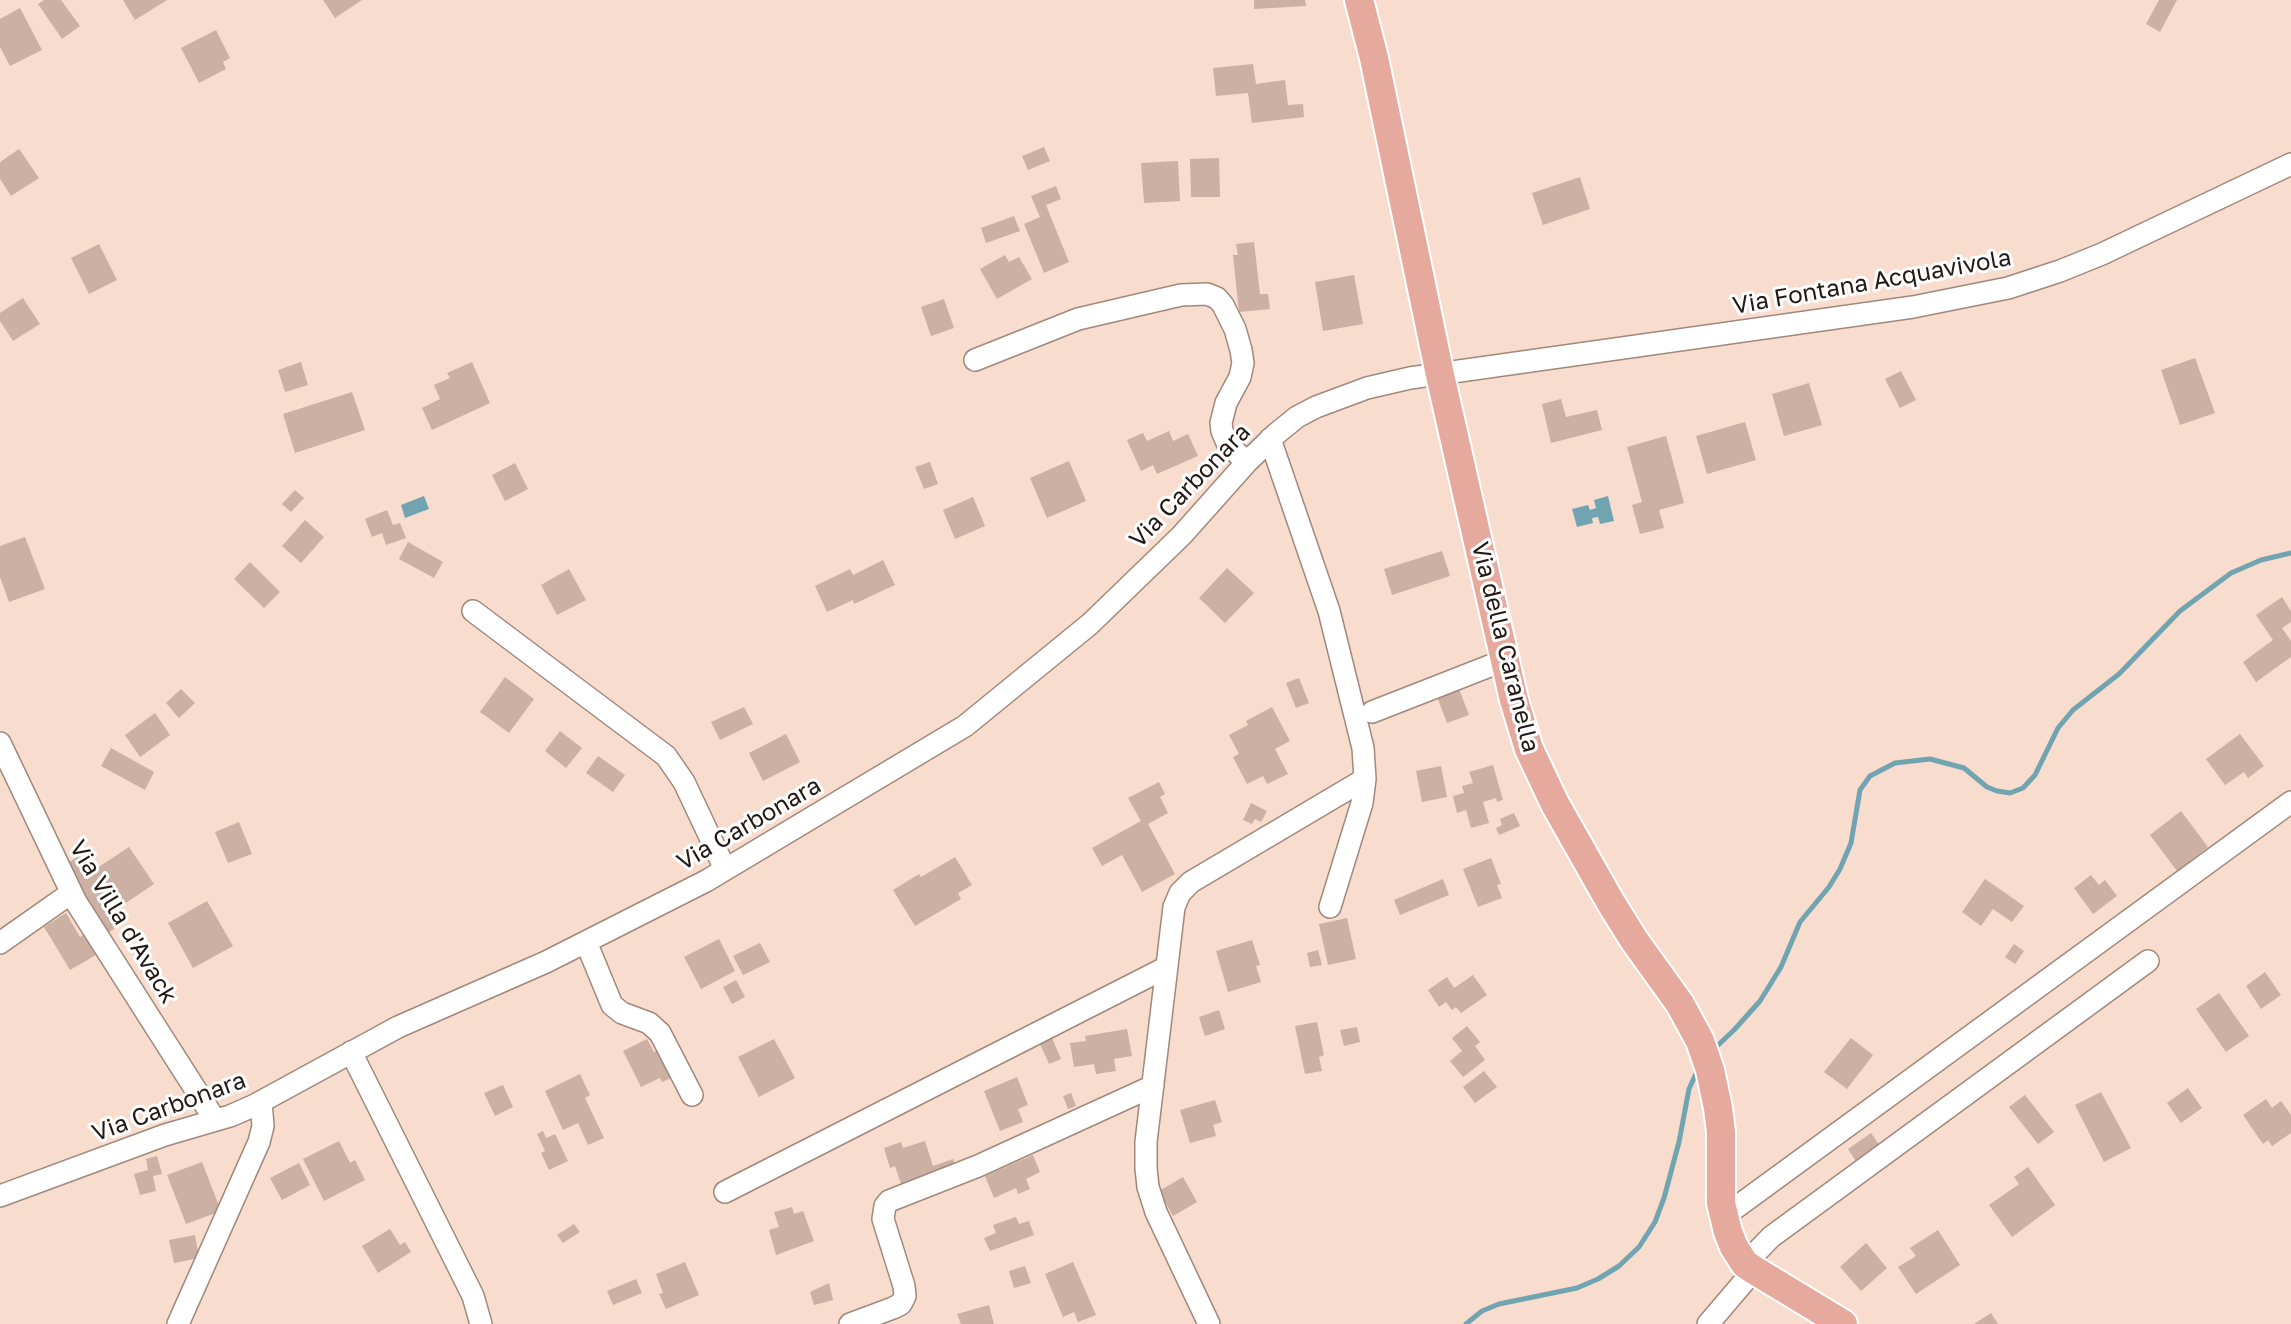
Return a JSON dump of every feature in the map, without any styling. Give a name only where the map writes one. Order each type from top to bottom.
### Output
[{"type":"main road","name":"Via della Caranella","points":[[1359,0],[1374,58],[1440,375],[1525,736],[1545,785],[1622,922],[1686,1013],[1704,1051],[1715,1091],[1721,1132],[1720,1185],[1723,1217],[1731,1240],[1750,1267]]},
{"type":"main road","points":[[1750,1267],[1843,1324]]},
{"type":"street","name":"Via Fontana Acquavivola","points":[[1440,375],[1913,307],[2008,288],[2102,254],[2291,163]]},
{"type":"street","points":[[975,360],[1078,320],[1181,295],[1198,293],[1213,296],[1223,305],[1230,319],[1242,355],[1238,384],[1223,409],[1222,431],[1228,445],[1247,462]]},
{"type":"street","name":"Via Carbonara","points":[[0,1196],[165,1135],[238,1113],[425,1014],[546,962],[726,869],[965,726],[1090,624],[1182,536],[1270,439],[1306,412],[1339,397],[1392,381],[1440,375]]},
{"type":"street","points":[[1270,439],[1329,611],[1363,748],[1364,779],[1359,811],[1329,907]]},
{"type":"street","points":[[473,611],[666,756],[684,782],[726,869]]},
{"type":"street","points":[[1372,712],[1505,660]]},
{"type":"street","name":"Via Villa d'Avack","points":[[0,743],[71,893],[215,1120]]},
{"type":"street","points":[[1209,1324],[1156,1212],[1148,1186],[1146,1142],[1174,907],[1185,887],[1364,779]]},
{"type":"street","points":[[1723,1217],[2291,802]]},
{"type":"street","points":[[0,943],[71,893]]},
{"type":"street","points":[[586,942],[612,1005],[622,1013],[656,1028],[668,1045],[692,1095]]},
{"type":"street","points":[[1708,1324],[1771,1237],[2148,961]]},
{"type":"street","points":[[724,1192],[1165,968]]},
{"type":"street","points":[[351,1052],[473,1296],[481,1324]]},
{"type":"street","points":[[850,1324],[901,1304],[905,1296],[883,1219],[885,1206],[889,1201],[978,1166],[1153,1086]]},
{"type":"street","points":[[178,1324],[259,1142],[263,1126],[261,1102]]},
{"type":"water","points":[[424,496],[429,509],[405,518],[401,505]]},
{"type":"water","points":[[1608,496],[1614,521],[1600,524],[1598,517],[1592,518],[1593,523],[1577,527],[1572,509],[1588,505],[1590,510],[1596,508],[1594,500]]},
{"type":"building","points":[[44,0],[61,0],[80,26],[62,39],[38,4]]},
{"type":"building","points":[[123,0],[167,0],[135,20]]},
{"type":"building","points":[[323,0],[362,0],[335,18]]},
{"type":"building","points":[[1254,0],[1305,0],[1306,6],[1254,9]]},
{"type":"building","points":[[2159,0],[2177,0],[2160,32],[2146,24]]},
{"type":"building","points":[[20,8],[42,50],[10,66],[0,47],[0,19]]},
{"type":"building","points":[[216,30],[230,58],[223,62],[226,69],[199,83],[181,48]]},
{"type":"building","points":[[1253,64],[1256,84],[1285,80],[1288,105],[1303,104],[1304,117],[1252,123],[1248,93],[1216,96],[1213,68]]},
{"type":"building","points":[[1044,147],[1050,161],[1028,170],[1022,156]]},
{"type":"building","points":[[19,149],[39,178],[11,196],[0,179],[0,162]]},
{"type":"building","points":[[1219,158],[1220,197],[1191,197],[1190,159]]},
{"type":"building","points":[[1178,161],[1180,201],[1144,203],[1141,163]]},
{"type":"building","points":[[1580,177],[1590,209],[1543,225],[1532,193]]},
{"type":"building","points":[[1056,186],[1061,199],[1046,205],[1069,262],[1044,273],[1024,224],[1040,217],[1031,196]]},
{"type":"building","points":[[1014,216],[1020,231],[986,243],[981,228]]},
{"type":"building","points":[[1254,242],[1260,294],[1268,294],[1270,309],[1239,312],[1233,255],[1238,255],[1236,244]]},
{"type":"building","points":[[99,244],[117,280],[89,294],[71,258]]},
{"type":"building","points":[[1005,255],[1009,262],[1019,257],[1032,279],[997,299],[980,269]]},
{"type":"building","points":[[1354,275],[1363,324],[1323,331],[1315,282]]},
{"type":"building","points":[[23,298],[40,324],[13,341],[0,321],[0,313]]},
{"type":"building","points":[[944,299],[954,328],[931,336],[921,307]]},
{"type":"building","points":[[2195,358],[2215,413],[2180,425],[2161,370]]},
{"type":"building","points":[[301,362],[308,385],[285,392],[278,370]]},
{"type":"building","points":[[472,362],[490,403],[432,430],[422,408],[440,399],[434,385],[450,378],[447,373]]},
{"type":"building","points":[[1901,371],[1916,400],[1900,408],[1885,379]]},
{"type":"building","points":[[1809,383],[1822,425],[1784,436],[1772,394]]},
{"type":"building","points":[[352,392],[365,430],[295,453],[283,414]]},
{"type":"building","points":[[1561,399],[1566,417],[1597,410],[1602,430],[1551,443],[1542,404]]},
{"type":"building","points":[[1745,422],[1756,460],[1707,474],[1696,436]]},
{"type":"building","points":[[1169,431],[1173,441],[1188,434],[1198,456],[1157,474],[1153,465],[1141,471],[1127,440],[1143,433],[1147,441]]},
{"type":"building","points":[[1666,436],[1684,503],[1659,510],[1664,528],[1640,534],[1632,505],[1642,502],[1627,447]]},
{"type":"building","points":[[1069,461],[1086,501],[1047,518],[1030,478]]},
{"type":"building","points":[[930,462],[938,484],[924,489],[915,467]]},
{"type":"building","points":[[515,463],[528,489],[505,501],[492,475]]},
{"type":"building","points":[[295,490],[304,498],[291,512],[282,504]]},
{"type":"building","points":[[973,497],[985,526],[955,539],[943,510]]},
{"type":"building","points":[[387,510],[393,525],[400,523],[406,538],[386,545],[382,533],[372,537],[365,519]]},
{"type":"building","points":[[305,520],[324,537],[301,563],[282,546]]},
{"type":"building","points":[[25,537],[45,589],[9,602],[0,577],[0,546]]},
{"type":"building","points":[[408,542],[443,562],[434,578],[399,559]]},
{"type":"building","points":[[1442,551],[1450,576],[1392,595],[1384,569]]},
{"type":"building","points":[[883,560],[895,585],[854,604],[853,600],[827,612],[815,586],[850,569],[853,575]]},
{"type":"building","points":[[250,562],[280,592],[264,608],[234,579]]},
{"type":"building","points":[[1227,568],[1254,593],[1225,623],[1199,598]]},
{"type":"building","points":[[569,569],[586,600],[557,615],[541,585]]},
{"type":"building","points":[[2282,597],[2291,611],[2291,622],[2282,628],[2291,641],[2291,657],[2256,682],[2243,662],[2273,640],[2256,615]]},
{"type":"building","points":[[505,677],[534,699],[509,733],[480,712]]},
{"type":"building","points":[[1299,678],[1309,703],[1296,708],[1286,683]]},
{"type":"building","points":[[181,689],[195,703],[179,718],[166,703]]},
{"type":"building","points":[[1459,689],[1469,715],[1447,723],[1437,697]]},
{"type":"building","points":[[744,707],[753,724],[720,740],[711,722]]},
{"type":"building","points":[[1272,707],[1290,741],[1275,749],[1288,774],[1267,784],[1263,776],[1247,784],[1233,757],[1239,754],[1229,735],[1248,725],[1246,721]]},
{"type":"building","points":[[155,713],[170,735],[140,757],[125,735]]},
{"type":"building","points":[[560,731],[582,748],[566,768],[545,751]]},
{"type":"building","points":[[786,734],[800,762],[763,781],[749,753]]},
{"type":"building","points":[[2240,734],[2264,766],[2248,778],[2244,772],[2225,785],[2206,759]]},
{"type":"building","points":[[111,748],[154,772],[145,790],[101,766]]},
{"type":"building","points":[[598,756],[625,775],[613,792],[586,773]]},
{"type":"building","points":[[1493,765],[1503,800],[1497,802],[1496,798],[1483,802],[1489,823],[1471,828],[1466,810],[1457,813],[1453,796],[1464,793],[1462,786],[1473,783],[1469,772]]},
{"type":"building","points":[[1441,766],[1447,797],[1422,802],[1416,771]]},
{"type":"building","points":[[1159,782],[1165,794],[1160,797],[1168,813],[1148,824],[1175,874],[1142,892],[1122,855],[1102,866],[1092,848],[1141,821],[1128,798]]},
{"type":"building","points":[[1251,803],[1267,811],[1261,822],[1255,819],[1252,824],[1243,820]]},
{"type":"building","points":[[2181,811],[2208,847],[2177,871],[2150,835]]},
{"type":"building","points":[[1514,813],[1520,826],[1499,835],[1496,828],[1502,825],[1500,819]]},
{"type":"building","points":[[239,822],[252,854],[228,863],[215,832]]},
{"type":"building","points":[[129,847],[154,884],[114,911],[123,923],[106,934],[62,867],[80,855],[91,872]]},
{"type":"building","points":[[955,857],[972,885],[958,893],[961,899],[915,926],[893,890]]},
{"type":"building","points":[[1491,858],[1501,884],[1497,885],[1502,898],[1478,907],[1463,869]]},
{"type":"building","points":[[2091,875],[2099,885],[2105,880],[2117,896],[2093,914],[2074,888]]},
{"type":"building","points":[[1443,879],[1449,895],[1400,915],[1394,900]]},
{"type":"building","points":[[1985,879],[2024,906],[2012,922],[1993,909],[1981,926],[1962,912]]},
{"type":"building","points":[[207,901],[233,946],[193,968],[168,923]]},
{"type":"building","points":[[66,913],[80,937],[83,935],[96,955],[70,970],[44,927]]},
{"type":"building","points":[[1347,918],[1356,959],[1328,965],[1319,924]]},
{"type":"building","points":[[719,939],[735,971],[701,989],[684,957]]},
{"type":"building","points":[[1252,940],[1260,965],[1256,966],[1261,982],[1228,992],[1216,951]]},
{"type":"building","points":[[760,943],[770,962],[743,975],[733,956]]},
{"type":"building","points":[[2014,944],[2024,951],[2015,964],[2005,957]]},
{"type":"building","points":[[1318,950],[1322,965],[1310,967],[1307,953]]},
{"type":"building","points":[[2265,972],[2281,995],[2261,1009],[2246,986]]},
{"type":"building","points":[[1473,975],[1487,995],[1461,1013],[1456,1007],[1452,1010],[1446,1002],[1439,1007],[1428,990],[1447,977],[1454,988]]},
{"type":"building","points":[[736,980],[745,997],[732,1004],[723,987]]},
{"type":"building","points":[[2219,993],[2249,1036],[2226,1052],[2196,1009]]},
{"type":"building","points":[[1219,1010],[1225,1029],[1205,1036],[1199,1017]]},
{"type":"building","points":[[1317,1022],[1324,1055],[1319,1057],[1322,1071],[1305,1074],[1295,1026]]},
{"type":"building","points":[[1467,1026],[1480,1042],[1475,1046],[1485,1060],[1463,1077],[1450,1061],[1462,1051],[1452,1038]]},
{"type":"building","points":[[1357,1027],[1360,1042],[1344,1046],[1340,1030]]},
{"type":"building","points":[[1127,1029],[1132,1056],[1114,1059],[1116,1071],[1096,1074],[1094,1064],[1074,1067],[1070,1043],[1086,1041],[1085,1036]]},
{"type":"building","points":[[1052,1038],[1061,1059],[1049,1064],[1040,1044]]},
{"type":"building","points":[[1851,1038],[1873,1055],[1847,1089],[1824,1072]]},
{"type":"building","points":[[647,1039],[654,1052],[657,1051],[671,1078],[662,1082],[660,1078],[641,1087],[623,1051]]},
{"type":"building","points":[[774,1039],[795,1078],[759,1097],[738,1057]]},
{"type":"building","points":[[1484,1071],[1497,1087],[1475,1103],[1463,1087]]},
{"type":"building","points":[[580,1074],[590,1095],[585,1098],[604,1138],[588,1145],[578,1123],[563,1130],[545,1091]]},
{"type":"building","points":[[1017,1077],[1028,1105],[1018,1109],[1023,1122],[1000,1131],[984,1091]]},
{"type":"building","points":[[503,1085],[513,1107],[495,1116],[484,1093]]},
{"type":"building","points":[[2188,1088],[2202,1108],[2181,1123],[2167,1103]]},
{"type":"building","points":[[2101,1092],[2131,1148],[2104,1162],[2075,1105]]},
{"type":"building","points":[[1071,1093],[1076,1106],[1068,1109],[1063,1096]]},
{"type":"building","points":[[2025,1095],[2054,1132],[2038,1144],[2009,1107]]},
{"type":"building","points":[[2266,1099],[2272,1108],[2281,1101],[2291,1115],[2291,1133],[2272,1146],[2268,1140],[2263,1144],[2243,1115]]},
{"type":"building","points":[[1215,1100],[1222,1122],[1213,1125],[1216,1136],[1190,1143],[1180,1110]]},
{"type":"building","points":[[543,1131],[546,1138],[555,1134],[568,1161],[549,1170],[541,1153],[545,1151],[537,1134]]},
{"type":"building","points":[[1871,1133],[1882,1149],[1859,1166],[1848,1149]]},
{"type":"building","points":[[339,1141],[350,1163],[355,1160],[365,1180],[324,1201],[303,1159]]},
{"type":"building","points":[[925,1141],[933,1166],[953,1159],[958,1172],[935,1173],[901,1184],[895,1166],[890,1168],[884,1148],[901,1142],[903,1148]]},
{"type":"building","points":[[1033,1155],[1040,1172],[1026,1179],[1030,1189],[1018,1194],[1016,1188],[994,1198],[985,1176]]},
{"type":"building","points":[[157,1156],[162,1174],[153,1176],[156,1191],[140,1195],[134,1174],[148,1170],[146,1159]]},
{"type":"building","points":[[202,1162],[221,1211],[186,1224],[167,1175]]},
{"type":"building","points":[[299,1163],[310,1185],[282,1200],[270,1178]]},
{"type":"building","points":[[2028,1167],[2055,1205],[2012,1237],[1989,1205],[2019,1184],[2014,1177]]},
{"type":"building","points":[[1183,1177],[1197,1202],[1173,1216],[1159,1191]]},
{"type":"building","points":[[792,1207],[794,1214],[803,1211],[814,1241],[776,1255],[769,1230],[779,1227],[774,1212]]},
{"type":"building","points":[[1016,1217],[1019,1224],[1029,1221],[1034,1235],[990,1251],[984,1238],[996,1233],[993,1225]]},
{"type":"building","points":[[574,1224],[580,1232],[563,1243],[557,1235]]},
{"type":"building","points":[[390,1229],[400,1245],[405,1242],[411,1252],[378,1273],[362,1246]]},
{"type":"building","points":[[1938,1230],[1960,1265],[1916,1294],[1898,1267],[1916,1256],[1910,1248]]},
{"type":"building","points":[[195,1235],[199,1258],[174,1263],[169,1240]]},
{"type":"building","points":[[1866,1243],[1887,1268],[1861,1291],[1840,1267]]},
{"type":"building","points":[[685,1262],[699,1295],[666,1309],[659,1294],[663,1293],[656,1274]]},
{"type":"building","points":[[1073,1262],[1096,1315],[1078,1322],[1074,1312],[1063,1317],[1045,1274]]},
{"type":"building","points":[[1025,1266],[1031,1283],[1014,1288],[1009,1271]]},
{"type":"building","points":[[636,1279],[642,1293],[613,1305],[607,1291]]},
{"type":"building","points":[[829,1283],[833,1300],[814,1305],[810,1292]]},
{"type":"building","points":[[989,1305],[994,1324],[961,1324],[957,1314]]},
{"type":"building","points":[[1991,1313],[1998,1324],[1974,1324]]},
{"type":"waterway","points":[[1714,1049],[1760,1001],[1781,967],[1800,922],[1840,869],[1851,843],[1860,790],[1870,776],[1895,763],[1930,759],[1964,768],[1987,787],[1997,791],[2010,793],[2023,788],[2035,775],[2058,728],[2073,710],[2119,674],[2180,611],[2231,573],[2261,560],[2291,553]]},
{"type":"waterway","points":[[1466,1324],[1482,1311],[1499,1304],[1577,1288],[1598,1279],[1619,1266],[1639,1247],[1655,1222],[1664,1198],[1679,1142],[1689,1089],[1699,1067]]}]
